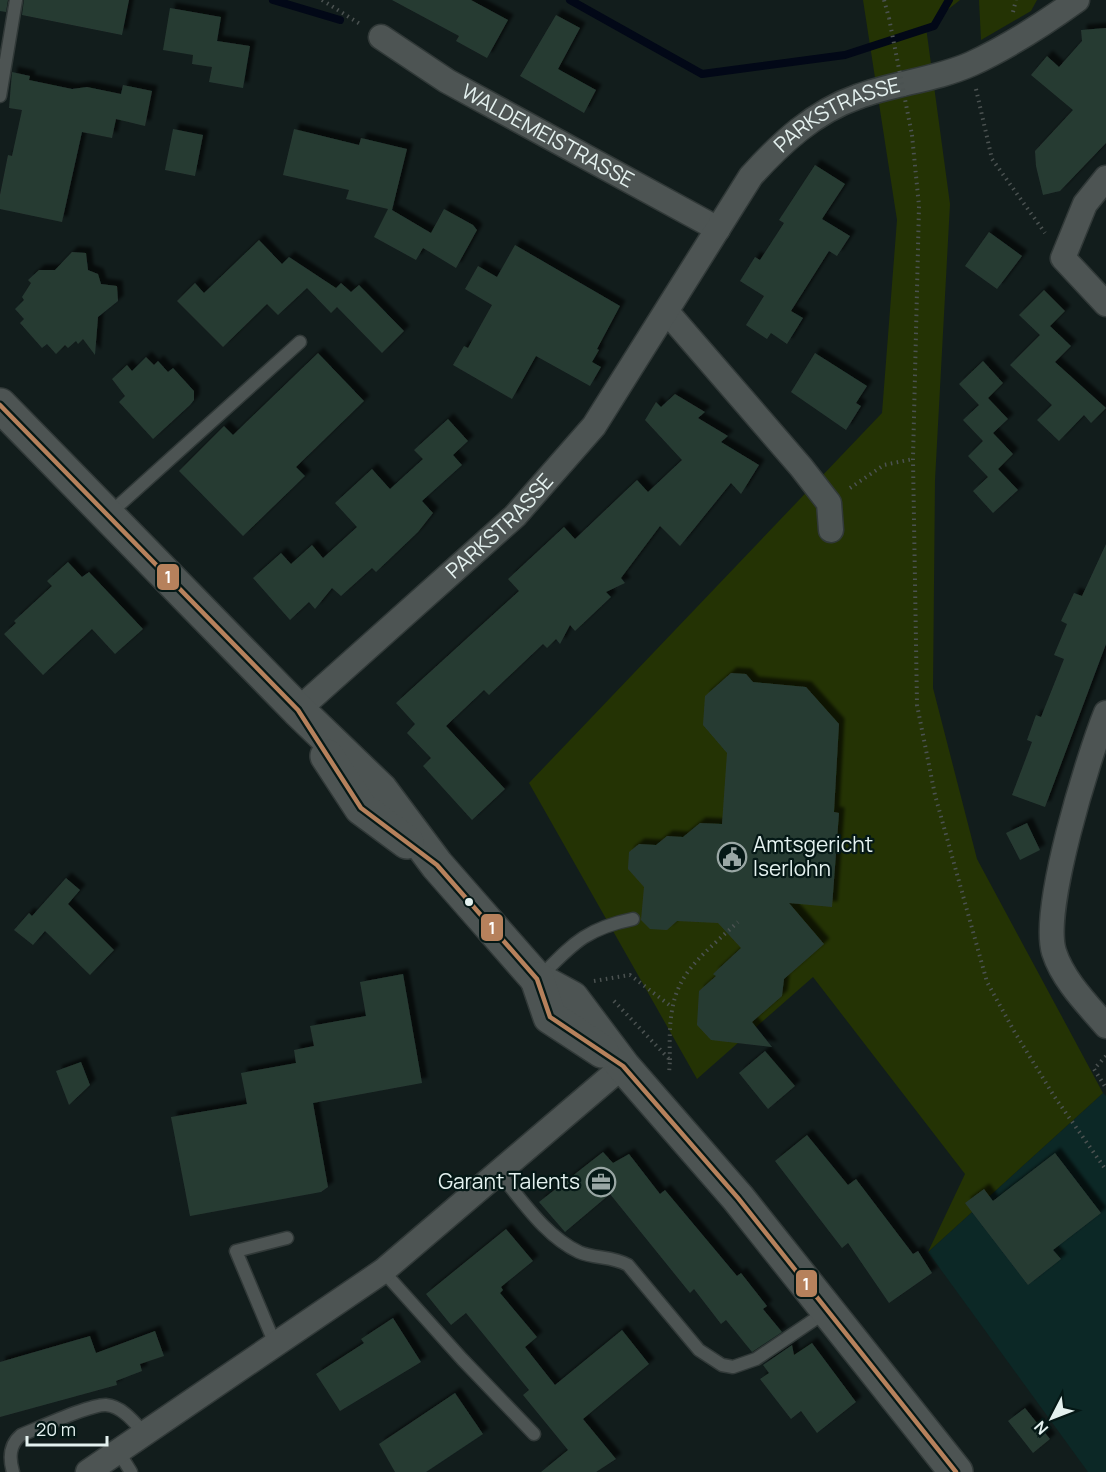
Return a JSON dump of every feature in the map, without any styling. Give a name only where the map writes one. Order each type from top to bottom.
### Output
[{"type":"main road","points":[[0,405],[298,710],[381,790],[437,865],[537,979],[550,1017],[623,1066],[738,1198],[956,1472]]},
{"type":"street","name":"PARKSTRASSE","points":[[298,710],[515,516],[594,426],[752,176],[779,146],[810,122],[856,97],[924,80],[970,64],[1055,16],[1077,0]]},
{"type":"street","name":"WALDEMEISTRASSE","points":[[381,37],[447,81],[718,229]]},
{"type":"street","points":[[1106,178],[1084,204],[1063,258],[1106,304]]},
{"type":"street","points":[[667,312],[801,467],[829,503],[831,530]]},
{"type":"street","points":[[1106,713],[1092,748],[1074,815],[1056,896],[1052,934],[1054,951],[1066,976],[1106,1026]]},
{"type":"street","points":[[88,1472],[382,1271],[623,1066]]},
{"type":"lane","points":[[0,96],[16,0]]},
{"type":"lane","points":[[107,516],[300,342]]},
{"type":"lane","points":[[537,979],[580,938],[611,923],[633,919]]},
{"type":"lane","points":[[498,1173],[552,1234],[563,1243],[585,1254],[618,1260],[628,1265],[699,1350],[722,1365],[732,1366],[756,1359],[828,1310]]},
{"type":"lane","points":[[275,1344],[236,1251],[287,1238]]},
{"type":"lane","points":[[382,1271],[534,1434]]},
{"type":"lane","points":[[13,1472],[10,1452],[21,1435],[94,1408],[107,1405],[117,1410],[130,1417],[144,1433]]},
{"type":"lane","points":[[118,1451],[131,1472]]},
{"type":"path","points":[[322,0],[381,37]]},
{"type":"path","points":[[884,0],[912,135],[920,206],[913,459],[916,705],[950,851],[987,982],[1031,1059],[1105,1168]]},
{"type":"path","points":[[975,85],[992,159],[1063,258]]},
{"type":"path","points":[[829,503],[884,465],[913,459]]},
{"type":"path","points":[[670,1060],[672,1007],[680,981],[690,966],[738,922]]},
{"type":"path","points":[[594,980],[630,975],[672,1007]]},
{"type":"path","points":[[1106,1056],[1094,1069],[1106,1088]]},
{"type":"shaded area","points":[[1103,1093],[1106,1096],[1106,1472],[1088,1472],[928,1252]]},
{"type":"green space","points":[[863,0],[960,0],[926,27],[950,204],[935,480],[933,688],[977,859],[1103,1093],[928,1252],[965,1174],[813,977],[697,1079],[529,783],[882,413],[897,220]]},
{"type":"green space","points":[[979,0],[1037,0],[1031,11],[981,40]]},
{"type":"building","points":[[0,0],[8,0],[6,12],[0,11]]},
{"type":"building","points":[[24,0],[129,0],[122,35],[22,15]]},
{"type":"building","points":[[392,0],[471,0],[508,20],[487,58],[456,41],[459,36]]},
{"type":"building","points":[[170,8],[221,17],[217,41],[250,46],[243,88],[209,82],[212,67],[192,64],[193,55],[163,50]]},
{"type":"building","points":[[556,15],[580,28],[558,69],[596,90],[584,113],[520,76]]},
{"type":"building","points":[[1106,28],[1106,143],[1060,191],[1043,195],[1035,151],[1073,110],[1031,75],[1047,56],[1059,67],[1082,41],[1081,30]]},
{"type":"building","points":[[12,72],[30,76],[29,80],[72,89],[87,87],[121,94],[123,85],[152,91],[145,126],[116,119],[112,138],[82,132],[62,222],[0,209],[0,195],[8,155],[12,156],[22,110],[9,108]]},
{"type":"building","points":[[173,129],[203,135],[195,176],[165,170]]},
{"type":"building","points":[[294,129],[359,145],[361,138],[407,149],[392,210],[431,233],[444,209],[473,225],[477,230],[456,268],[423,248],[416,260],[374,237],[388,209],[346,199],[349,190],[283,175]]},
{"type":"building","points":[[815,165],[845,184],[822,219],[850,236],[837,256],[829,251],[791,311],[803,318],[787,344],[771,333],[767,339],[746,325],[764,296],[740,281],[755,257],[760,260],[784,223],[779,220]]},
{"type":"building","points":[[989,232],[1022,256],[997,289],[965,266]]},
{"type":"building","points":[[259,240],[282,264],[289,257],[336,288],[341,283],[351,292],[359,285],[404,331],[382,353],[337,307],[331,313],[307,288],[278,315],[267,304],[223,347],[177,301],[195,283],[204,293]]},
{"type":"building","points":[[515,245],[620,306],[592,362],[601,367],[590,386],[536,356],[512,399],[453,365],[464,346],[468,348],[492,305],[465,289],[478,266],[497,277]]},
{"type":"building","points":[[72,252],[86,253],[88,270],[98,274],[101,284],[117,286],[118,301],[98,317],[95,355],[83,339],[78,344],[76,341],[68,348],[65,345],[56,354],[47,344],[42,348],[20,323],[24,319],[15,309],[24,300],[22,297],[31,283],[28,280],[39,270],[55,270]]},
{"type":"building","points":[[1044,290],[1065,311],[1050,326],[1071,346],[1055,362],[1106,408],[1091,423],[1084,415],[1059,441],[1037,420],[1052,405],[1010,365],[1040,335],[1019,315]]},
{"type":"building","points":[[318,353],[364,401],[296,467],[305,476],[243,536],[179,471],[224,426],[233,435]]},
{"type":"building","points":[[815,353],[867,386],[856,403],[861,406],[846,430],[791,392]]},
{"type":"building","points":[[146,357],[154,365],[158,361],[168,372],[173,368],[194,391],[194,400],[190,405],[153,439],[119,402],[125,396],[112,379],[127,365],[132,371]]},
{"type":"building","points":[[983,361],[1003,383],[988,398],[1008,419],[993,433],[1013,454],[998,469],[1018,490],[993,513],[973,491],[988,477],[968,456],[983,441],[963,420],[979,405],[959,384]]},
{"type":"building","points":[[675,394],[705,412],[698,418],[728,436],[721,442],[759,465],[741,494],[731,483],[680,546],[660,526],[621,578],[625,583],[606,592],[611,597],[575,631],[570,625],[560,644],[556,639],[547,648],[543,644],[489,695],[484,690],[446,726],[505,789],[472,820],[423,766],[431,758],[407,733],[415,724],[396,703],[519,591],[508,579],[564,527],[575,539],[637,480],[648,492],[682,460],[645,420],[656,402],[661,407]]},
{"type":"building","points":[[448,419],[468,441],[453,455],[462,465],[422,501],[433,513],[418,532],[376,572],[372,568],[341,596],[332,588],[315,609],[309,602],[290,620],[253,578],[281,553],[291,564],[312,545],[323,558],[357,527],[335,503],[372,469],[390,489],[423,459],[414,450]]},
{"type":"building","points":[[1106,544],[1106,644],[1045,807],[1012,795],[1032,742],[1027,740],[1036,715],[1041,717],[1064,659],[1054,655],[1067,624],[1061,621],[1074,593],[1082,596]]},
{"type":"building","points":[[68,562],[82,577],[89,572],[143,629],[115,654],[92,629],[43,675],[4,634],[16,623],[14,621],[52,586],[47,581]]},
{"type":"building","name":"Amtsgericht Iserlohn","points":[[731,673],[746,674],[753,682],[806,687],[839,724],[834,812],[839,813],[832,907],[789,903],[824,944],[784,979],[782,996],[752,1022],[772,1047],[711,1040],[697,1025],[699,991],[716,976],[713,974],[741,948],[718,923],[677,921],[667,930],[650,929],[641,920],[644,887],[628,869],[629,852],[639,844],[656,845],[667,836],[683,837],[700,823],[722,824],[727,753],[703,725],[705,696]]},
{"type":"building","points":[[1027,823],[1040,850],[1020,860],[1006,833]]},
{"type":"building","points":[[66,878],[80,890],[68,904],[114,950],[90,975],[45,931],[33,945],[14,930],[29,913],[32,916]]},
{"type":"building","points":[[403,974],[422,1083],[313,1103],[328,1187],[321,1192],[190,1216],[171,1117],[247,1104],[241,1073],[296,1063],[294,1050],[314,1046],[310,1026],[366,1016],[360,982]]},
{"type":"building","points":[[765,1051],[795,1086],[768,1109],[739,1073]]},
{"type":"building","points":[[81,1062],[90,1085],[69,1105],[56,1071]]},
{"type":"building","points":[[807,1135],[848,1185],[856,1179],[913,1254],[918,1251],[932,1273],[889,1303],[848,1243],[842,1248],[775,1161]]},
{"type":"building","points":[[603,1152],[613,1163],[629,1154],[660,1194],[665,1190],[737,1276],[741,1273],[767,1306],[763,1309],[782,1332],[752,1352],[726,1320],[721,1324],[694,1289],[690,1293],[610,1194],[565,1232],[539,1202]]},
{"type":"building","points":[[1055,1153],[1101,1213],[1053,1250],[1061,1259],[1028,1285],[965,1203],[984,1189],[993,1201]]},
{"type":"building","points":[[506,1229],[533,1261],[501,1287],[503,1290],[500,1293],[537,1337],[525,1347],[555,1385],[622,1330],[649,1364],[583,1419],[616,1459],[596,1472],[541,1472],[568,1450],[523,1395],[529,1390],[466,1313],[451,1325],[426,1294]]},
{"type":"building","points":[[393,1318],[421,1362],[340,1411],[316,1374],[364,1343],[361,1339]]},
{"type":"building","points":[[155,1331],[164,1356],[140,1364],[142,1371],[116,1381],[117,1385],[0,1417],[0,1362],[90,1336],[96,1353]]},
{"type":"building","points":[[812,1343],[856,1402],[817,1433],[801,1411],[791,1419],[760,1379],[769,1373],[763,1365],[792,1345],[794,1355]]},
{"type":"building","points":[[455,1393],[483,1434],[426,1472],[395,1472],[379,1444]]},
{"type":"building","points":[[1025,1408],[1050,1439],[1033,1453],[1008,1421]]},
{"type":"waterway","points":[[273,0],[340,20]]},
{"type":"waterway","points":[[570,0],[702,74],[845,55],[934,26],[949,0]]},
{"type":"transit line","name":"1","points":[[0,405],[298,710],[361,808],[437,865],[537,979],[550,1017],[623,1066],[738,1198],[956,1472]]},
{"type":"place","name":"Amtsgericht Iserlohn","points":[[732,857]]},
{"type":"place","name":"Garant Talents","points":[[601,1182]]}]
